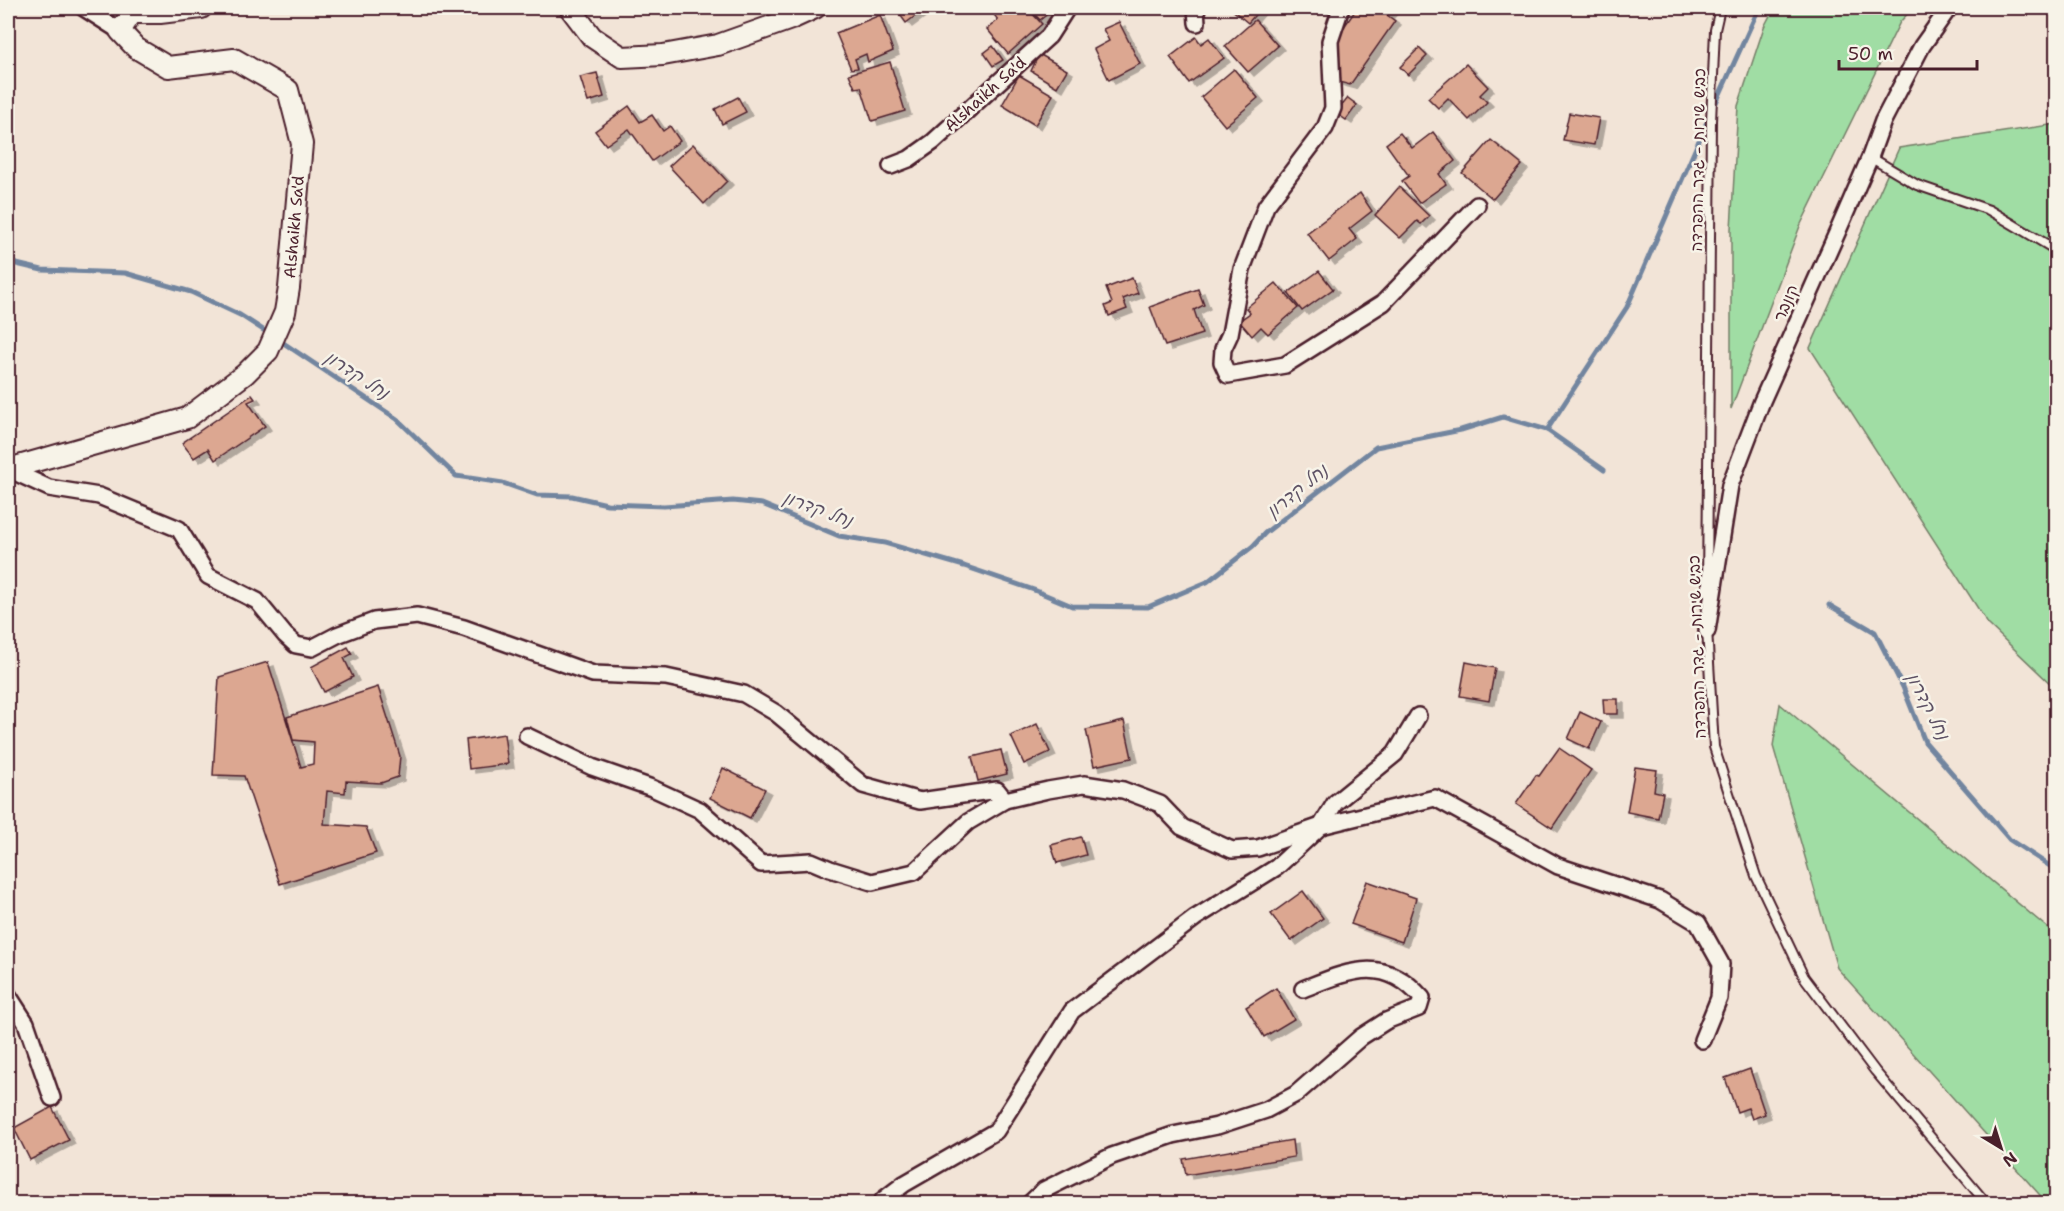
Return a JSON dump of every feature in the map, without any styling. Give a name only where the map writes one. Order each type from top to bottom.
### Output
[{"type":"street","points":[[84,8],[120,31],[132,13],[160,13],[201,8]]},
{"type":"street","points":[[570,8],[592,37],[622,57],[663,55],[718,45],[815,8]]},
{"type":"street","name":"Alshaikh Sa'd","points":[[891,166],[909,159],[933,142],[1048,36],[1067,8]]},
{"type":"street","points":[[1196,8],[1197,23]]},
{"type":"street","points":[[1341,8],[1330,41],[1333,108],[1325,128],[1266,206],[1242,269],[1230,334],[1223,349],[1222,362],[1228,375],[1285,365],[1383,303],[1477,205]]},
{"type":"street","name":"קונבר","points":[[1707,631],[1730,485],[1762,401],[1888,112],[1923,46],[1949,8]]},
{"type":"street","name":"Alshaikh Sa'd","points":[[8,469],[188,418],[245,374],[268,351],[285,312],[302,144],[288,90],[234,59],[168,67],[136,48],[120,31]]},
{"type":"street","points":[[8,469],[49,488],[99,496],[179,530],[208,576],[257,601],[296,645],[312,648],[337,635],[374,621],[417,616],[464,628],[593,674],[666,677],[744,694],[776,713],[863,785],[920,801],[997,790],[1005,800]]},
{"type":"street","points":[[882,1203],[904,1184],[996,1131],[1072,1011],[1195,918],[1277,867],[1321,826],[1335,803],[1395,754],[1418,716]]},
{"type":"street","points":[[527,736],[592,766],[652,788],[700,810],[761,864],[811,861],[872,882],[914,872],[968,822],[1005,800],[1048,789],[1084,784],[1123,790],[1160,804],[1182,827],[1232,850],[1258,848],[1321,826],[1435,798],[1558,866],[1660,900],[1698,923],[1721,964],[1719,998],[1702,1040]]},
{"type":"street","points":[[1029,1203],[1044,1190],[1112,1156],[1173,1135],[1266,1110],[1296,1094],[1361,1037],[1386,1021],[1419,1008],[1422,998],[1411,985],[1390,974],[1364,969],[1345,973],[1303,989]]},
{"type":"street","points":[[8,995],[26,1023],[52,1098]]},
{"type":"lane","name":"כביש שירות - גדר ההפרדה","points":[[1720,8],[1715,30],[1711,121],[1707,631],[1714,747],[1756,876],[1803,977],[1875,1071],[1987,1203]]},
{"type":"lane","points":[[1870,157],[1917,185],[1989,210],[2056,250]]},
{"type":"green space","points":[[1774,8],[1913,8],[1900,22],[1800,226],[1731,409],[1731,229],[1738,106],[1764,27]]},
{"type":"green space","points":[[2056,124],[2056,689],[1988,624],[1810,348],[1899,148]]},
{"type":"green space","points":[[1780,704],[2056,935],[2056,1203],[2047,1203],[1837,968],[1773,746]]},
{"type":"building","points":[[895,8],[926,8],[906,23]]},
{"type":"building","points":[[1027,8],[1042,24],[1008,54],[987,29],[998,20],[990,9]]},
{"type":"building","points":[[1029,8],[1055,8],[1040,20]]},
{"type":"building","points":[[1230,8],[1261,8],[1248,23]]},
{"type":"building","points":[[1357,8],[1393,8],[1387,15],[1395,21],[1350,85],[1335,81],[1334,53],[1339,34]]},
{"type":"building","points":[[880,15],[893,51],[868,62],[866,54],[855,59],[858,68],[851,69],[836,33]]},
{"type":"building","points":[[1255,20],[1278,46],[1248,72],[1225,46]]},
{"type":"building","points":[[1119,22],[1140,64],[1109,80],[1094,49],[1109,41],[1103,29]]},
{"type":"building","points":[[1196,37],[1201,44],[1209,38],[1224,58],[1189,83],[1170,57]]},
{"type":"building","points":[[993,46],[1003,60],[993,66],[984,53]]},
{"type":"building","points":[[1419,48],[1427,56],[1408,75],[1400,67]]},
{"type":"building","points":[[1039,54],[1067,70],[1057,87],[1031,71]]},
{"type":"building","points":[[890,62],[905,111],[872,121],[861,87],[855,88],[849,74]]},
{"type":"building","points":[[1466,64],[1488,87],[1480,95],[1487,102],[1469,120],[1448,98],[1438,108],[1428,98]]},
{"type":"building","points":[[1234,69],[1258,98],[1225,126],[1201,97]]},
{"type":"building","points":[[597,73],[604,97],[588,102],[580,77]]},
{"type":"building","points":[[1019,75],[1053,95],[1035,125],[1002,105]]},
{"type":"building","points":[[738,97],[746,112],[722,124],[715,109]]},
{"type":"building","points":[[1348,98],[1357,105],[1346,120],[1336,113]]},
{"type":"building","points":[[629,106],[640,122],[652,115],[663,131],[670,126],[680,141],[652,161],[629,129],[606,145],[595,131]]},
{"type":"building","points":[[1569,113],[1599,118],[1594,145],[1563,140]]},
{"type":"building","points":[[1433,132],[1455,161],[1439,174],[1446,184],[1419,203],[1402,181],[1409,176],[1386,144],[1400,133],[1412,148]]},
{"type":"building","points":[[1491,140],[1522,165],[1493,199],[1462,173]]},
{"type":"building","points":[[693,144],[727,181],[704,204],[669,166]]},
{"type":"building","points":[[1399,187],[1429,216],[1421,224],[1417,221],[1400,238],[1375,215]]},
{"type":"building","points":[[1360,193],[1372,211],[1349,229],[1357,239],[1329,261],[1307,233]]},
{"type":"building","points":[[1319,271],[1333,289],[1302,311],[1288,293]]},
{"type":"building","points":[[1132,278],[1138,293],[1123,299],[1127,309],[1109,316],[1105,306],[1112,303],[1106,288]]},
{"type":"building","points":[[1276,283],[1298,308],[1268,334],[1261,327],[1252,336],[1239,321],[1250,313],[1246,308]]},
{"type":"building","points":[[1198,289],[1204,305],[1194,310],[1202,334],[1165,346],[1150,307]]},
{"type":"building","points":[[252,395],[255,399],[248,402],[265,426],[215,460],[208,449],[194,458],[182,443]]},
{"type":"building","points":[[348,647],[352,654],[344,658],[353,677],[324,692],[311,667]]},
{"type":"building","points":[[268,662],[301,767],[313,764],[314,742],[293,740],[287,717],[378,687],[400,756],[398,777],[381,783],[346,781],[345,793],[327,791],[324,824],[366,827],[376,853],[280,884],[244,776],[213,775],[219,677]]},
{"type":"building","points":[[1466,662],[1495,668],[1489,701],[1460,696]]},
{"type":"building","points":[[1603,699],[1618,699],[1618,714],[1604,714]]},
{"type":"building","points":[[1580,712],[1601,722],[1589,749],[1568,739]]},
{"type":"building","points":[[1124,721],[1132,758],[1094,766],[1086,730]]},
{"type":"building","points":[[1037,724],[1050,752],[1024,764],[1011,736]]},
{"type":"building","points":[[504,734],[508,764],[469,769],[466,740]]},
{"type":"building","points":[[1559,748],[1591,770],[1552,828],[1516,804]]},
{"type":"building","points":[[1001,750],[1007,774],[978,781],[972,757]]},
{"type":"building","points":[[1635,767],[1657,770],[1654,791],[1663,793],[1658,818],[1627,812]]},
{"type":"building","points":[[723,768],[765,789],[750,818],[710,798]]},
{"type":"building","points":[[1081,837],[1086,855],[1057,863],[1051,845]]},
{"type":"building","points":[[1367,881],[1416,898],[1402,942],[1351,924]]},
{"type":"building","points":[[1303,891],[1323,918],[1291,941],[1271,914]]},
{"type":"building","points":[[1276,988],[1294,1019],[1264,1037],[1246,1007]]},
{"type":"building","points":[[1750,1069],[1765,1114],[1752,1119],[1748,1108],[1737,1112],[1725,1078]]},
{"type":"building","points":[[52,1107],[69,1140],[30,1160],[14,1128]]},
{"type":"building","points":[[1292,1140],[1294,1157],[1186,1175],[1183,1159]]},
{"type":"waterway","points":[[1714,107],[1759,8]]},
{"type":"waterway","points":[[1547,430],[1627,307],[1710,115]]},
{"type":"waterway","name":"נחל קדרון","points":[[8,262],[42,270],[125,273],[191,292],[240,315],[271,335]]},
{"type":"waterway","name":"נחל קדרון","points":[[279,340],[397,419],[456,476],[503,483],[537,495],[572,496],[607,504],[664,506],[733,501],[762,504],[839,536],[885,543],[964,566],[1034,590],[1072,606],[1148,607],[1207,582],[1253,546],[1265,533],[1376,447],[1461,430],[1503,417],[1547,430],[1604,470]]},
{"type":"waterway","name":"נחל קדרון","points":[[1829,605],[1875,632],[1903,687],[1925,742],[2010,840],[2056,870]]}]
